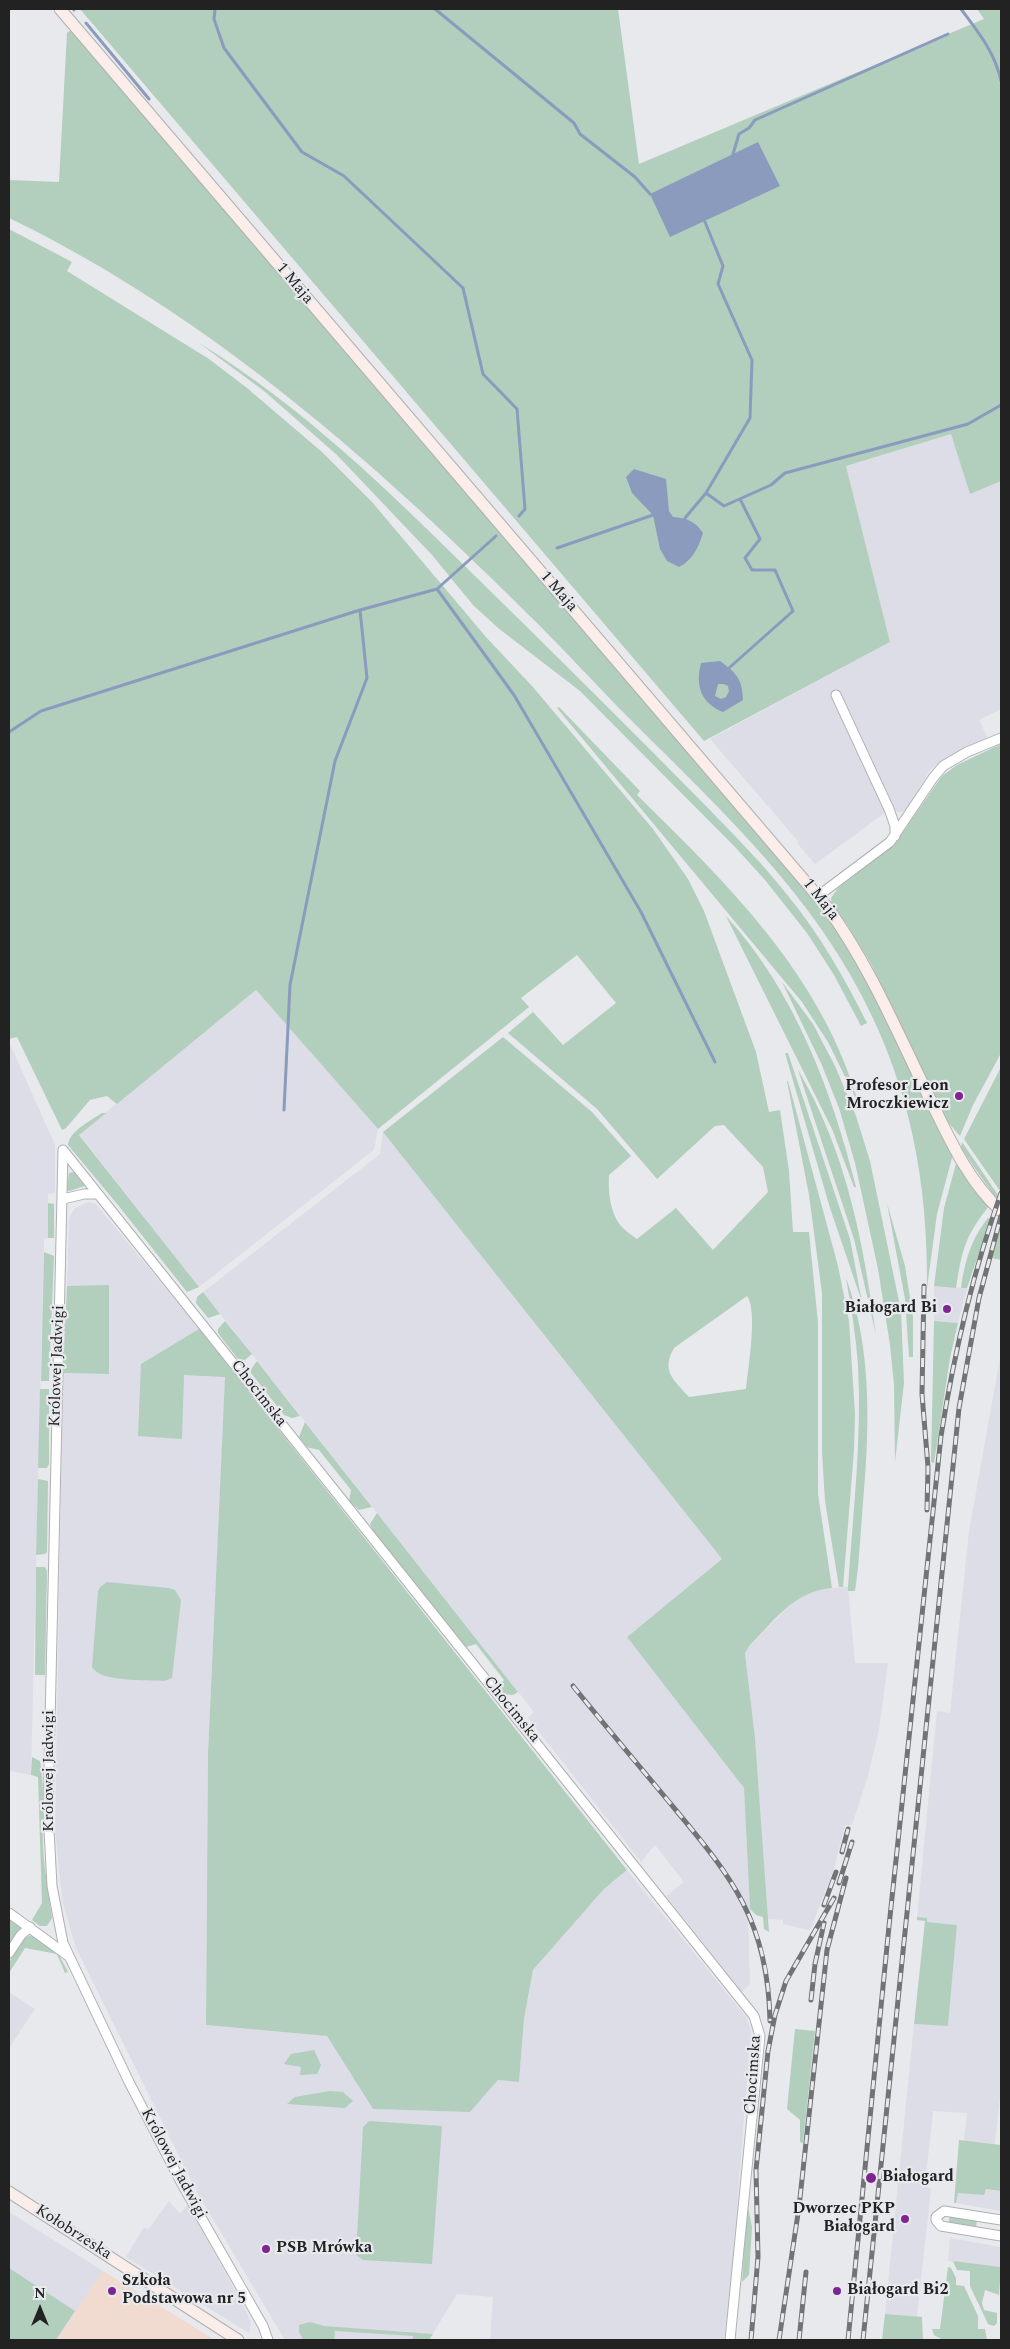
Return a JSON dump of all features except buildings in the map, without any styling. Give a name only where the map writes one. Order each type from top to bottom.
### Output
[{"type":"street","name":"1 Maja","points":[[60,9],[818,896],[842,928],[864,966],[957,1151],[984,1193],[1001,1211]]},
{"type":"street","points":[[836,695],[894,820],[895,836]]},
{"type":"street","points":[[818,896],[890,842],[939,770],[961,755],[1001,738]]},
{"type":"street","name":"Chocimska","points":[[63,1150],[754,2016],[760,2034],[730,2340]]},
{"type":"street","name":"Królowej Jadwigi","points":[[63,1150],[48,1812],[50,1866],[59,1926],[70,1957],[129,2082],[212,2238],[263,2326],[268,2340]]},
{"type":"street","points":[[63,1200],[84,1194],[98,1194]]},
{"type":"street","points":[[9,1913],[40,1933],[70,1957]]},
{"type":"street","points":[[40,1933],[59,1926]]},
{"type":"street","points":[[9,1953],[21,1935],[30,1927]]},
{"type":"street","name":"Kołobrzeska","points":[[9,2192],[238,2340]]},
{"type":"street","points":[[1001,2220],[944,2211],[936,2216],[936,2220],[941,2226],[1001,2236]]},
{"type":"shaded area","points":[[951,434],[970,493],[1001,481],[1001,709],[979,720],[988,739],[940,762],[930,770],[908,807],[903,812],[897,812],[893,807],[815,864],[797,843],[798,841],[710,739],[890,642],[846,466]]},
{"type":"shaded area","points":[[256,990],[378,1129],[374,1150],[199,1287],[79,1134]]},
{"type":"shaded area","points":[[9,1042],[55,1145],[55,1193],[48,1194],[48,1238],[44,1239],[31,1775],[9,1771]]},
{"type":"shaded area","points":[[383,1132],[722,1559],[627,1637],[744,1788],[750,1909],[748,1918],[750,1984],[742,1992],[666,1896],[684,1882],[655,1845],[641,1862],[528,1718],[534,1712],[203,1292],[380,1154]]},
{"type":"shaded area","points":[[89,1202],[96,1204],[226,1362],[208,1754],[206,2025],[327,2036],[373,2109],[470,2112],[498,2080],[519,2082],[524,2019],[533,1970],[604,1889],[627,1870],[746,2017],[751,2030],[732,2269],[724,2340],[490,2340],[493,2297],[457,2294],[429,2340],[285,2340],[198,2194],[76,1948],[63,1904],[60,1880],[55,1829],[63,1373],[109,1374],[109,1286],[67,1286],[69,1218],[75,1208]]},
{"type":"shaded area","points":[[934,1286],[967,1288],[958,1323],[934,1321]]},
{"type":"shaded area","points":[[1001,1353],[1001,2088],[995,2144],[964,2141],[967,2113],[933,2111],[925,2185],[931,2189],[917,2317],[885,2314],[914,2024],[948,2026],[957,1925],[926,1922],[926,1918],[917,1917],[937,1711],[950,1713],[969,1531]]},
{"type":"shaded area","points":[[848,1587],[855,1663],[888,1663],[879,1729],[868,1776],[852,1825],[845,1825],[834,1869],[811,1928],[808,1930],[783,1924],[783,1920],[768,1919],[755,1738],[745,1653],[750,1645],[797,1598],[816,1589]]},
{"type":"shaded area","points":[[9,1992],[35,2009],[9,2048]]},
{"type":"shaded area","points":[[985,2189],[1001,2191],[1001,2211],[956,2203],[958,2190],[984,2195]]},
{"type":"shaded area","points":[[169,2201],[180,2214],[188,2204],[248,2315],[251,2322],[249,2333],[126,2257],[144,2227],[148,2230]]},
{"type":"shaded area","points":[[9,2212],[103,2271],[56,2340],[9,2340]]},
{"type":"shaded area","points":[[950,2238],[1001,2247],[1001,2267],[948,2261]]},
{"type":"shaded area","name":"Szkoła Podstawowa nr 5","points":[[103,2271],[215,2340],[56,2340]]},
{"type":"green space","points":[[80,9],[618,9],[639,164],[984,19],[977,9],[1001,9],[1001,481],[970,494],[951,434],[846,466],[890,642],[704,741]]},
{"type":"green space","points":[[71,30],[823,910],[860,968],[877,999],[953,1154],[937,1214],[927,1288],[927,1249],[920,1175],[904,1102],[893,1067],[879,1031],[862,996],[838,954],[782,878],[717,807],[539,625],[479,566],[355,453],[224,348],[155,300],[83,257],[9,218],[9,180],[59,182],[67,33]]},
{"type":"green space","points":[[9,229],[72,262],[67,271],[209,359],[247,388],[322,452],[372,502],[486,637],[532,686],[653,829],[688,879],[704,911],[756,1052],[769,1112],[780,1110],[789,1171],[793,1232],[809,1232],[818,1323],[818,1494],[832,1588],[819,1590],[807,1595],[786,1608],[750,1645],[745,1653],[755,1738],[769,1932],[764,1929],[763,1917],[756,1915],[750,1909],[744,1788],[627,1637],[722,1559],[383,1132],[503,1037],[592,1112],[631,1156],[609,1175],[610,1202],[617,1221],[624,1230],[637,1239],[676,1208],[713,1250],[768,1192],[763,1167],[724,1125],[715,1126],[657,1179],[597,1109],[508,1033],[533,1012],[563,1045],[616,1003],[577,955],[521,998],[529,1007],[378,1129],[256,990],[117,1104],[107,1096],[90,1100],[66,1128],[62,1130],[17,1037],[9,1039]],"holes":[[[747,1296],[750,1303],[752,1326],[746,1389],[689,1397],[674,1380],[669,1369],[670,1356],[674,1348]]]},
{"type":"green space","points":[[199,343],[274,394],[378,482],[444,545],[707,807],[759,862],[800,912],[831,958],[867,1023],[861,1026],[834,975],[807,933],[765,880],[736,848],[580,691],[498,628],[473,605],[432,555],[337,455],[264,391]]},
{"type":"green space","points":[[559,707],[640,791],[637,795],[705,863],[769,936],[797,974],[822,1015],[843,1059],[859,1105],[828,1042],[802,1002],[557,708]]},
{"type":"green space","points":[[1001,744],[1001,1053],[973,1105],[960,1136],[947,1121],[871,964],[832,905],[831,898],[838,888],[894,845],[942,776],[957,765]]},
{"type":"green space","points":[[726,916],[772,976],[808,1043],[835,1115],[856,1187],[854,1187],[832,1129]]},
{"type":"green space","points":[[782,982],[813,1024],[835,1066],[856,1116],[870,1161],[901,1311],[904,1383],[895,1462],[894,1385],[890,1345],[878,1269],[855,1163],[839,1108],[821,1063]]},
{"type":"green space","points":[[785,1053],[788,1053],[850,1239],[862,1302],[830,1208]]},
{"type":"green space","points":[[1001,1067],[1001,1188],[1000,1191],[964,1139]]},
{"type":"green space","points":[[798,1070],[815,1101],[841,1166],[859,1232],[876,1335],[854,1239]]},
{"type":"green space","points":[[787,1081],[838,1266],[849,1321],[855,1414],[843,1587],[839,1587],[825,1501],[822,1452],[822,1293],[809,1195]]},
{"type":"green space","points":[[102,1113],[106,1113],[79,1135],[199,1287],[187,1292],[68,1145],[72,1135]]},
{"type":"green space","points":[[962,1142],[998,1195],[997,1200],[961,1148]]},
{"type":"green space","points":[[957,1160],[989,1206],[975,1226],[966,1244],[960,1263],[956,1288],[934,1286],[944,1208]]},
{"type":"green space","points":[[74,1172],[85,1186],[69,1191],[67,1190],[69,1173]]},
{"type":"green space","points":[[48,1203],[54,1204],[54,1238],[48,1238]]},
{"type":"green space","points":[[887,1203],[905,1266],[913,1317],[913,1357],[909,1357],[905,1299]]},
{"type":"green space","points":[[988,1218],[991,1218],[967,1288],[961,1288],[970,1251],[977,1234]]},
{"type":"green space","points":[[1001,1224],[1001,1260],[992,1258]]},
{"type":"green space","points":[[44,1252],[54,1256],[49,1381],[41,1381]]},
{"type":"green space","points":[[846,1278],[861,1336],[867,1395],[866,1455],[855,1591],[848,1591],[848,1587],[856,1476],[859,1393],[856,1343]]},
{"type":"green space","points":[[109,1285],[109,1374],[63,1373],[67,1286]]},
{"type":"green space","points":[[203,1292],[220,1314],[208,1318],[196,1303],[197,1297]]},
{"type":"green space","points":[[225,1321],[252,1354],[241,1363],[218,1333],[218,1329]]},
{"type":"green space","points":[[934,1321],[958,1323],[950,1358],[934,1463],[931,1462]]},
{"type":"green space","points":[[199,1329],[627,1870],[604,1889],[533,1970],[524,2019],[519,2082],[498,2080],[470,2112],[373,2109],[327,2036],[206,2025],[208,1754],[225,1377],[184,1375],[182,1439],[138,1436],[141,1364]]},
{"type":"green space","points":[[257,1361],[300,1416],[292,1418],[284,1415],[251,1373],[251,1369]]},
{"type":"green space","points":[[40,1389],[49,1389],[49,1464],[47,1468],[38,1468]]},
{"type":"green space","points":[[305,1422],[372,1507],[359,1510],[349,1501],[351,1490],[319,1450],[307,1447],[299,1437]]},
{"type":"green space","points":[[38,1479],[48,1481],[47,1552],[36,1555]]},
{"type":"green space","points":[[377,1513],[518,1692],[513,1695],[503,1694],[498,1688],[504,1680],[476,1644],[466,1647],[373,1531],[370,1524]]},
{"type":"green space","points":[[36,1567],[45,1567],[47,1571],[45,1675],[35,1675]]},
{"type":"green space","points":[[107,1582],[175,1590],[181,1600],[172,1678],[164,1681],[113,1678],[96,1672],[92,1667],[98,1591]]},
{"type":"green space","points":[[32,1757],[40,1761],[42,1772],[45,1873],[52,1918],[47,1926],[40,1926],[32,1920],[42,1903],[38,1777],[31,1775]]},
{"type":"green space","points":[[917,1917],[927,1918],[927,1922],[957,1925],[948,2026],[914,2024],[925,1921],[917,1920]]},
{"type":"green space","points":[[9,1918],[21,1928],[9,1947]]},
{"type":"green space","points":[[34,1935],[58,1953],[68,1972],[65,1973],[57,1954],[25,1948],[9,1973],[10,1961],[18,1944],[22,1940]]},
{"type":"green space","points":[[795,2029],[815,2031],[803,2143],[800,2142],[800,2120],[787,2109]]},
{"type":"green space","points":[[314,2050],[321,2065],[317,2074],[300,2075],[301,2067],[284,2064],[291,2054]]},
{"type":"green space","points":[[330,2091],[343,2092],[353,2101],[345,2108],[287,2104],[295,2097]]},
{"type":"green space","points":[[369,2121],[442,2126],[432,2264],[363,2260],[356,2255],[363,2127]]},
{"type":"green space","points":[[959,2140],[1001,2145],[1001,2191],[986,2189],[984,2195],[958,2193],[956,2203],[954,2203]]},
{"type":"green space","points":[[747,2202],[752,2227],[749,2275],[742,2282]]},
{"type":"green space","points":[[950,2216],[977,2220],[976,2228],[948,2224]]},
{"type":"green space","points":[[953,2261],[1001,2267],[999,2295],[985,2290],[982,2303],[984,2310],[997,2313],[997,2323],[994,2326],[988,2324],[970,2286],[970,2271],[957,2270]]},
{"type":"green space","points":[[948,2267],[951,2268],[956,2278],[956,2285],[964,2286],[978,2316],[978,2329],[985,2329],[987,2340],[943,2340],[934,2335],[932,2329],[940,2329]]},
{"type":"green space","points":[[9,2268],[75,2311],[56,2340],[9,2340]]},
{"type":"green space","points":[[885,2314],[922,2317],[923,2340],[882,2340]]},
{"type":"green space","points":[[310,2322],[324,2326],[433,2334],[429,2340],[413,2340],[413,2336],[335,2331],[334,2340],[303,2340],[299,2332],[299,2325]]},
{"type":"water","points":[[758,142],[780,186],[670,237],[650,194]]},
{"type":"water","points":[[634,469],[666,479],[669,511],[673,517],[690,521],[703,533],[694,553],[688,561],[679,567],[667,561],[660,549],[653,515],[632,493],[626,477]]},
{"type":"water","points":[[720,661],[731,669],[740,681],[743,700],[723,712],[709,704],[701,693],[699,671],[701,663]],"holes":[[[718,684],[728,686],[729,691],[726,697],[721,699],[715,696]]]},
{"type":"waterway","points":[[215,9],[214,19],[224,48],[302,152],[344,176],[463,288],[483,374],[517,409],[525,509],[519,516]]},
{"type":"waterway","points":[[435,9],[574,123],[580,134],[635,177],[650,194]]},
{"type":"waterway","points":[[961,9],[980,34],[995,61],[1001,81]]},
{"type":"waterway","points":[[86,23],[149,99]]},
{"type":"waterway","points":[[733,154],[739,134],[749,128],[755,120],[948,34]]},
{"type":"waterway","points":[[705,222],[723,266],[718,284],[752,360],[750,418],[706,493]]},
{"type":"waterway","points":[[685,518],[706,493],[724,506],[771,485],[785,473],[968,424],[1001,405]]},
{"type":"waterway","points":[[729,668],[793,611],[775,570],[752,570],[745,558],[760,539],[740,499]]},
{"type":"waterway","points":[[557,548],[653,515]]},
{"type":"waterway","points":[[9,732],[41,711],[360,610],[437,589],[496,536]]},
{"type":"waterway","points":[[437,589],[514,695],[641,912],[715,1062]]},
{"type":"waterway","points":[[284,1110],[290,985],[335,761],[367,678],[360,610]]},
{"type":"railway","points":[[848,2340],[889,1926],[941,1436],[965,1313],[1001,1193]]},
{"type":"railway","points":[[863,2340],[959,1408],[979,1298],[1001,1216]]},
{"type":"railway","points":[[924,1286],[922,1394],[928,1467],[927,1510]]},
{"type":"railway","points":[[573,1686],[708,1849],[740,1898],[753,1924],[762,1952],[770,2021]]},
{"type":"railway","points":[[842,1852],[848,1829]]},
{"type":"railway","points":[[839,1883],[852,1842]]},
{"type":"railway","points":[[824,1905],[836,1872]]},
{"type":"railway","points":[[779,2340],[799,2207],[827,1950],[846,1878]]},
{"type":"railway","points":[[751,2340],[758,2257],[756,2170],[768,2051],[775,2015],[786,1981],[834,1898]]},
{"type":"railway","points":[[811,2000],[815,1964],[824,1923]]},
{"type":"railway","points":[[799,2340],[806,2272]]},
{"type":"place","name":"Profesor Leon Mroczkiewicz","points":[[959,1096]]},
{"type":"place","name":"Białogard Bi","points":[[947,1309]]},
{"type":"place","name":"Białogard","points":[[871,2178]]},
{"type":"place","name":"Dworzec PKP Białogard","points":[[905,2219]]},
{"type":"place","name":"PSB Mrówka","points":[[266,2249]]},
{"type":"place","name":"Szkoła Podstawowa nr 5","points":[[112,2291]]},
{"type":"place","name":"Białogard Bi2","points":[[837,2291]]}]
